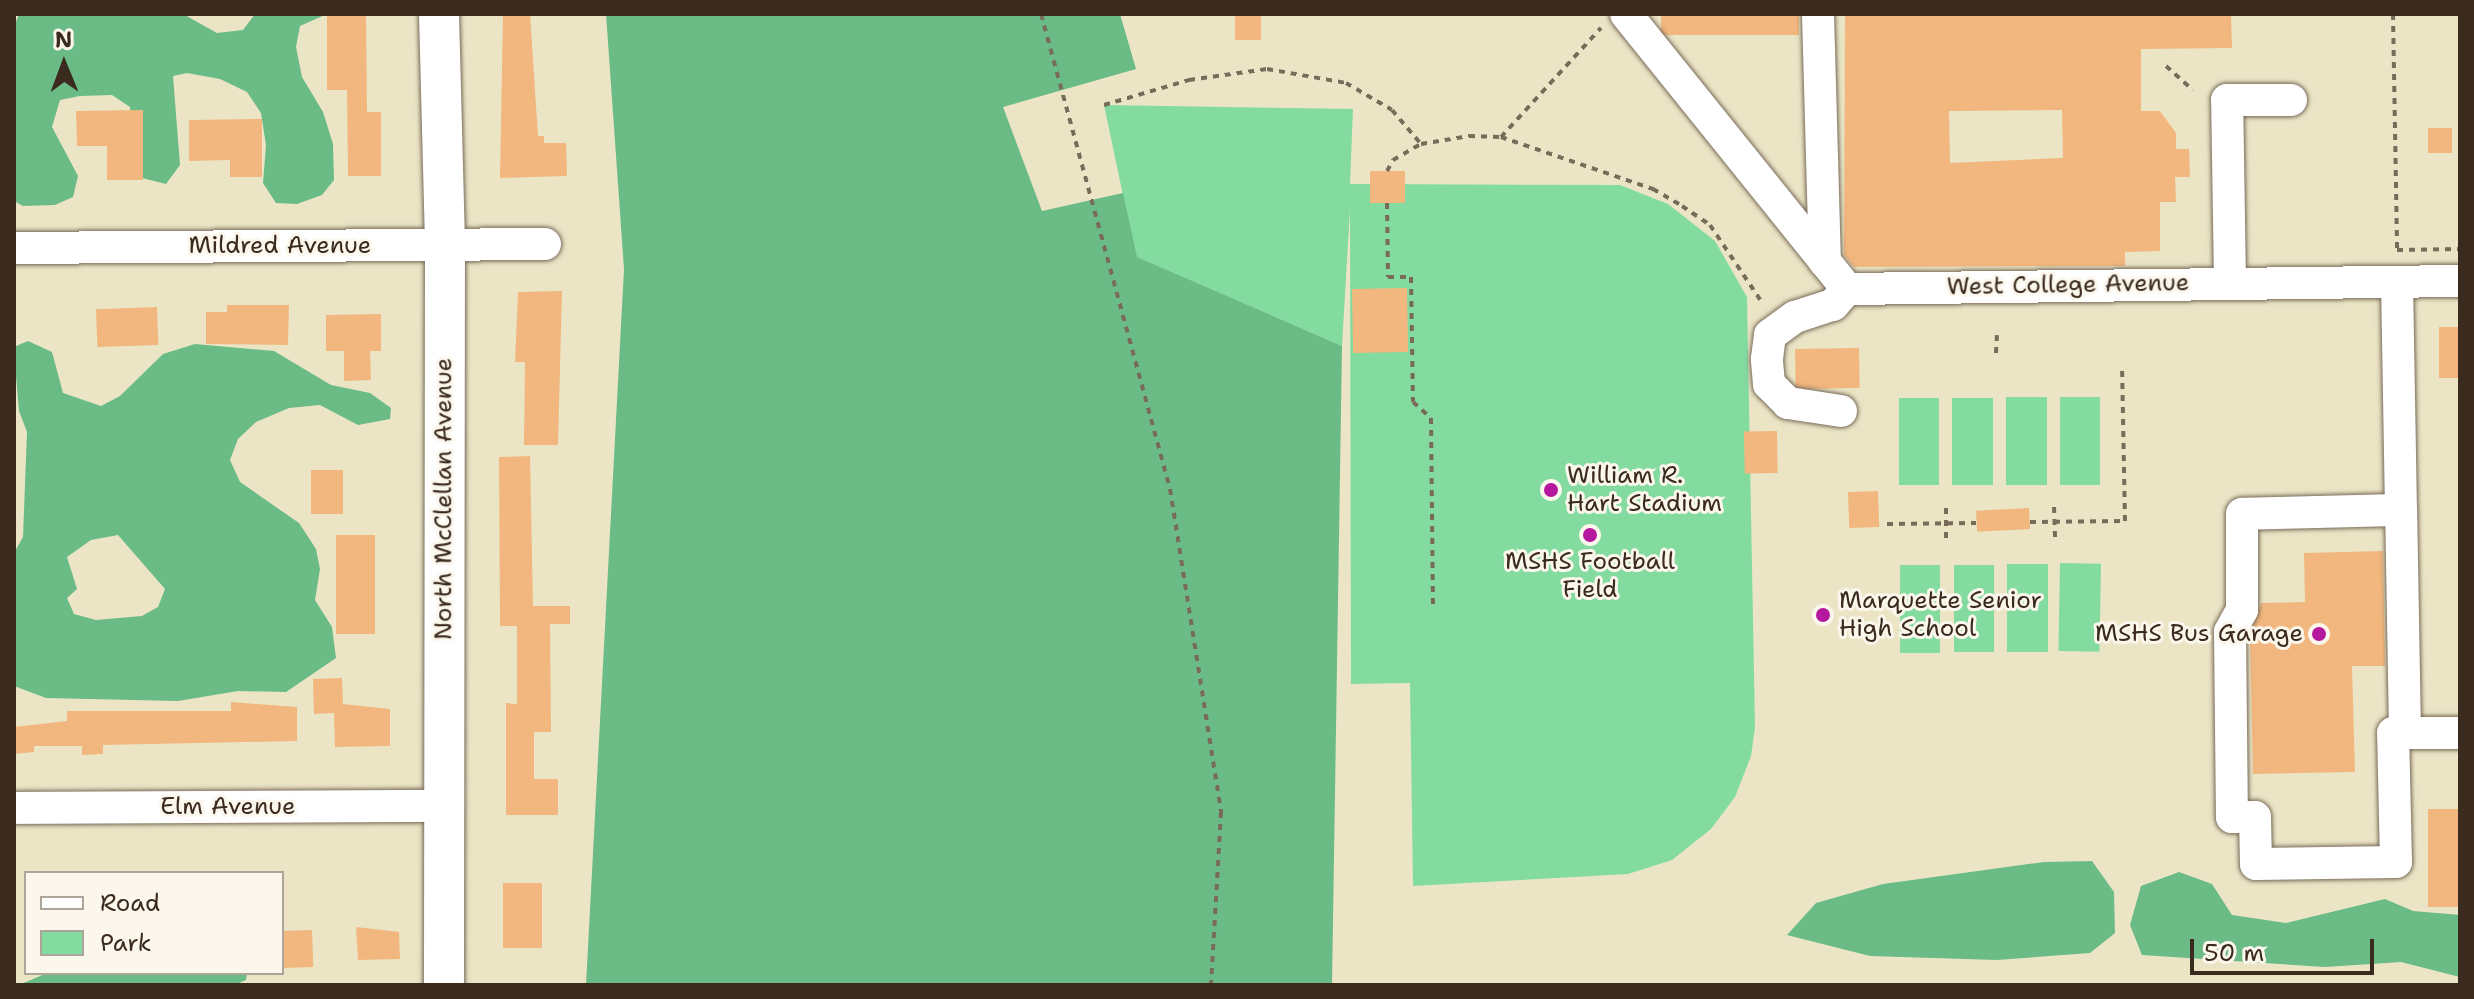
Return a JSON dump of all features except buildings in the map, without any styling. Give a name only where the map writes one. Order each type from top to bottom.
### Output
[{"type":"main road","name":"North McClellan Avenue","points":[[439,14],[445,245],[444,985]]},
{"type":"street","points":[[1818,14],[1825,262]]},
{"type":"street","points":[[1615,20],[1739,157],[1847,289],[1833,305],[1795,317],[1748,321]]},
{"type":"street","points":[[2230,283],[2227,100],[2291,100]]},
{"type":"street","name":"Mildred Avenue","points":[[14,248],[545,244]]},
{"type":"street","name":"West College Avenue","points":[[1847,289],[2460,281]]},
{"type":"street","points":[[2397,282],[2401,510],[2396,862],[2256,864],[2255,817],[2232,817],[2230,632],[2242,610],[2242,514],[2401,510]]},
{"type":"street","points":[[1795,317],[1770,335],[1769,384],[1788,403],[1841,411]]},
{"type":"street","points":[[2399,733],[2460,733]]},
{"type":"street","name":"Elm Avenue","points":[[14,808],[442,806]]},
{"type":"path","points":[[1041,14],[1170,489],[1221,812],[1211,985]]},
{"type":"path","points":[[2393,14],[2397,250],[2460,249]]},
{"type":"path","points":[[1501,137],[1615,20]]},
{"type":"path","points":[[2166,66],[2193,90]]},
{"type":"path","points":[[1104,105],[1189,80],[1267,69],[1346,83],[1392,110],[1421,144]]},
{"type":"path","points":[[1387,171],[1393,160],[1421,144],[1501,137],[1653,189],[1710,225],[1757,302],[1795,317]]},
{"type":"path","points":[[1387,203],[1388,277],[1411,277],[1413,402],[1431,418],[1433,610]]},
{"type":"path","points":[[1996,353],[1997,335]]},
{"type":"path","points":[[2030,522],[2125,521],[2122,367]]},
{"type":"path","points":[[2054,507],[2055,541]]},
{"type":"path","points":[[1946,508],[1946,542]]},
{"type":"path","points":[[1887,524],[1976,523]]},
{"type":"green space","points":[[19,14],[183,14],[217,33],[243,30],[255,14],[327,14],[300,26],[296,47],[302,77],[323,112],[333,144],[334,180],[322,195],[297,204],[276,203],[263,183],[266,145],[261,113],[247,92],[220,79],[187,73],[173,76],[180,165],[166,184],[134,176],[130,107],[112,95],[80,96],[60,100],[52,127],[78,176],[73,197],[55,205],[23,206],[14,201],[14,27]]},
{"type":"green space","points":[[606,14],[1120,14],[1136,69],[1003,107],[1042,211],[1123,193],[1137,257],[1342,346],[1332,985],[586,985],[624,269]]},
{"type":"green space","name":"William R. Hart Stadium","points":[[1104,105],[1353,109],[1350,184],[1620,185],[1668,204],[1715,241],[1747,297],[1755,727],[1751,756],[1735,797],[1711,829],[1672,860],[1628,874],[1413,886],[1410,683],[1351,684],[1350,209],[1342,346],[1136,257]]},
{"type":"green space","points":[[28,341],[52,352],[63,393],[101,406],[120,396],[163,354],[195,344],[274,351],[331,385],[370,393],[391,408],[390,419],[358,425],[320,405],[289,408],[256,422],[238,439],[230,460],[240,482],[299,523],[316,549],[320,569],[315,600],[332,627],[336,658],[286,692],[238,691],[178,701],[46,698],[14,686],[14,553],[23,537],[27,432],[19,411],[16,346]],"holes":[[[118,535],[165,589],[158,607],[142,616],[96,620],[74,614],[67,598],[77,589],[67,557],[91,540]]]},
{"type":"green space","points":[[2006,397],[2047,397],[2047,485],[2006,485]]},
{"type":"green space","points":[[2060,397],[2100,397],[2100,485],[2060,485]]},
{"type":"green space","points":[[1899,398],[1939,398],[1939,485],[1899,485]]},
{"type":"green space","points":[[1952,398],[1993,398],[1993,485],[1952,485]]},
{"type":"green space","points":[[2060,563],[2101,564],[2099,652],[2058,651]]},
{"type":"green space","points":[[2007,564],[2048,564],[2048,652],[2007,652]]},
{"type":"green space","points":[[1900,565],[1940,565],[1940,653],[1900,653]]},
{"type":"green space","points":[[1954,565],[1994,565],[1994,652],[1954,652]]},
{"type":"green space","points":[[2092,861],[2114,892],[2115,933],[2090,953],[1997,960],[1870,956],[1787,935],[1816,903],[1883,884],[2044,862]]},
{"type":"green space","points":[[2179,872],[2212,884],[2232,915],[2286,923],[2385,899],[2413,911],[2460,915],[2460,977],[2401,962],[2325,967],[2142,955],[2130,925],[2141,886]]},
{"type":"green space","points":[[42,975],[247,975],[246,980],[234,985],[19,985]]},
{"type":"place","name":"William R. Hart Stadium","points":[[1551,490]]},
{"type":"place","name":"MSHS Football Field","points":[[1590,535]]},
{"type":"place","name":"Marquette Senior High School","points":[[1823,615]]},
{"type":"place","name":"MSHS Bus Garage","points":[[2319,634]]}]
